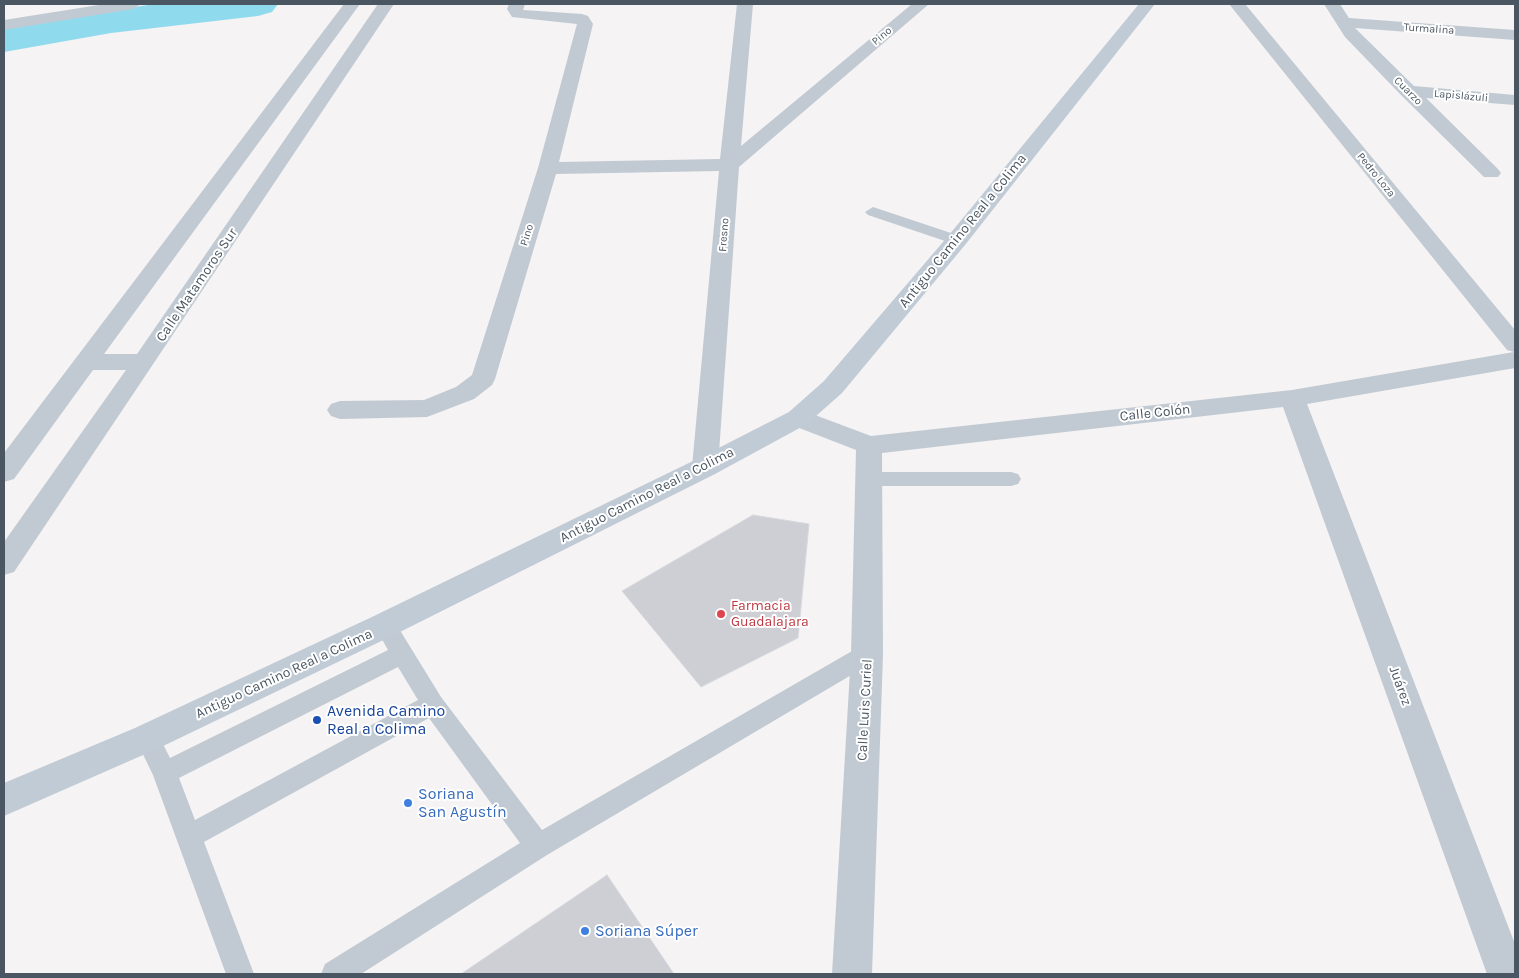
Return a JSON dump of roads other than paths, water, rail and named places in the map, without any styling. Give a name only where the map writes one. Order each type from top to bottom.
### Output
[{"type":"main road","name":"Antiguo Camino Real a Colima","points":[[4,800],[148,738],[385,626],[705,467],[798,418],[833,387],[957,240],[1147,4]]},
{"type":"street","points":[[4,25],[133,4]]},
{"type":"street","points":[[4,472],[352,4]]},
{"type":"street","name":"Calle Matamoros Sur","points":[[4,564],[144,362],[386,4]]},
{"type":"street","name":"Pino","points":[[340,410],[427,408],[465,393],[483,379],[548,168],[585,24],[582,19],[571,17],[518,14],[515,9],[517,4]]},
{"type":"street","name":"Fresno","points":[[705,467],[729,165],[745,4]]},
{"type":"street","name":"Pino","points":[[729,165],[921,4]]},
{"type":"street","name":"Pedro Loza","points":[[1237,4],[1515,345]]},
{"type":"street","name":"Cuarzo","points":[[1332,4],[1351,34],[1491,173]]},
{"type":"street","name":"Turmalina","points":[[1344,22],[1515,35]]},
{"type":"street","name":"Lapislázuli","points":[[1407,91],[1515,100]]},
{"type":"street","points":[[548,168],[729,165]]},
{"type":"street","name":"Calle Colón","points":[[798,418],[869,445],[1292,398],[1515,360]]},
{"type":"street","points":[[85,362],[144,362]]},
{"type":"street","name":"Juárez","points":[[1292,398],[1507,974]]},
{"type":"street","name":"Calle Luis Curiel","points":[[852,974],[867,654],[869,445]]},
{"type":"lane","points":[[873,212],[957,240]]},
{"type":"lane","points":[[869,479],[1011,478]]},
{"type":"lane","points":[[385,626],[404,653],[433,704],[538,846]]},
{"type":"lane","points":[[165,773],[404,653]]},
{"type":"lane","points":[[335,974],[538,846],[867,654]]},
{"type":"lane","points":[[188,837],[433,704]]},
{"type":"lane","points":[[148,738],[165,773],[240,974]]},
{"type":"waterway","points":[[4,39],[111,21],[258,4]]},
{"type":"place","name":"Farmacia Guadalajara","points":[[721,614]]},
{"type":"place","name":"Avenida Camino Real a Colima","points":[[317,720]]},
{"type":"place","name":"Soriana San Agustín","points":[[408,803]]},
{"type":"place","name":"Soriana Súper","points":[[585,931]]}]
